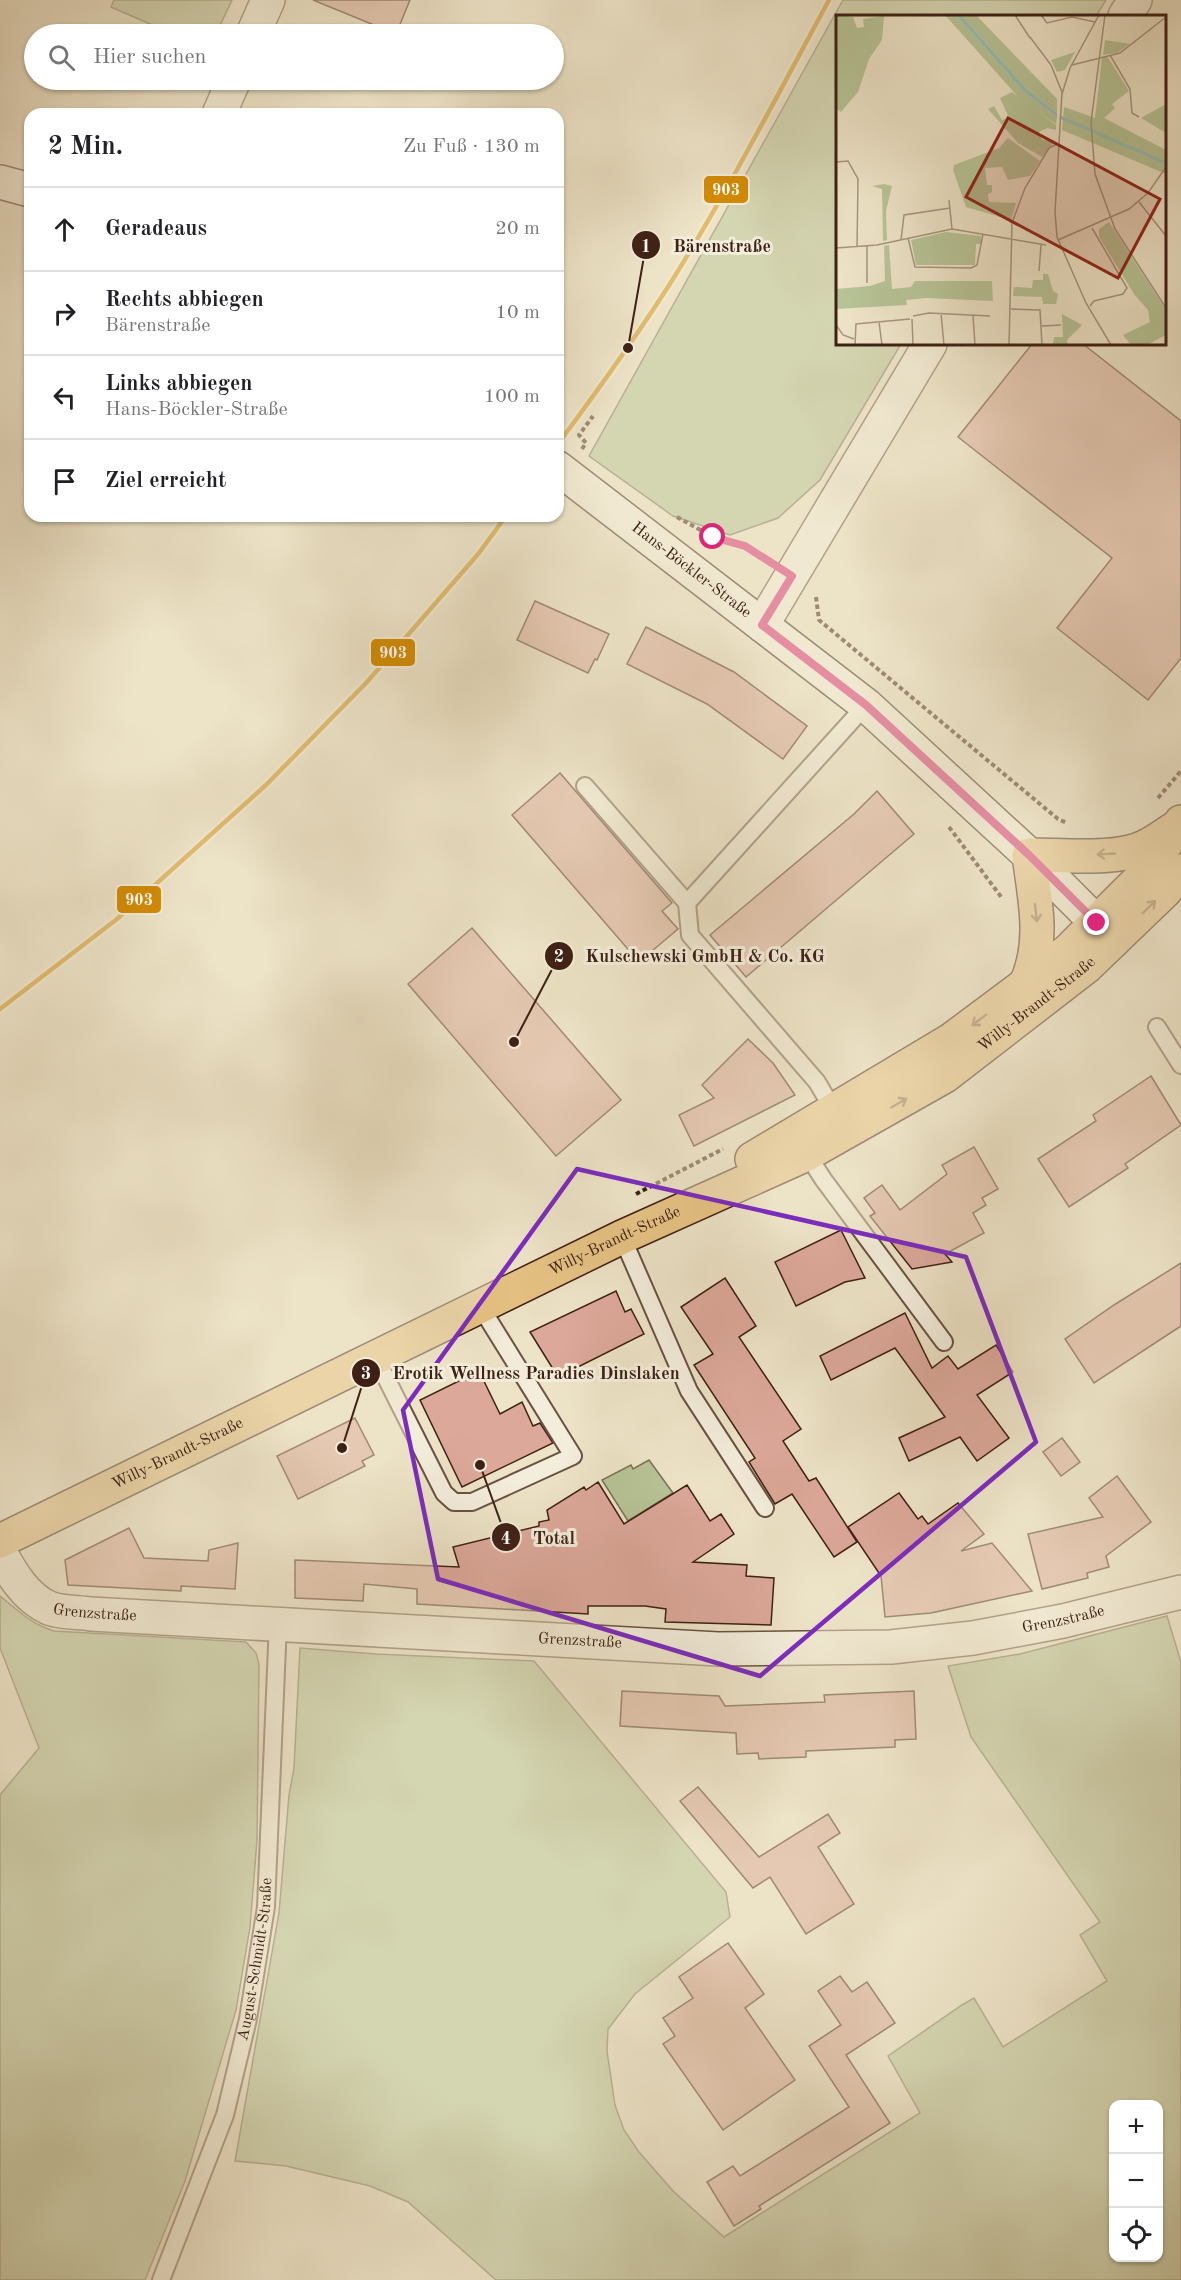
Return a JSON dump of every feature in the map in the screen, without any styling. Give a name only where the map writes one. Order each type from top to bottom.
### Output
[{"type":"main road","points":[[1026,984],[1032,972],[1038,934],[1029,855],[1107,855],[1130,852],[1152,844],[1180,824]]},
{"type":"main road","name":"Willy-Brandt-Straße","points":[[841,1121],[945,1076],[1086,967],[1106,931],[1180,824]]},
{"type":"main road","name":"Willy-Brandt-Straße","points":[[0,1541],[480,1306],[622,1238],[807,1154],[841,1121],[1069,950],[1106,931],[1165,891],[1181,871]]},
{"type":"main road","points":[[622,1238],[841,1121]]},
{"type":"street","points":[[257,24],[268,0]]},
{"type":"street","points":[[1126,15],[1135,0]]},
{"type":"street","points":[[222,108],[230,90]]},
{"type":"street","points":[[0,182],[24,188]]},
{"type":"street","points":[[762,625],[929,345]]},
{"type":"street","name":"Hans-Böckler-Straße","points":[[564,473],[866,705],[1029,855],[1106,931]]},
{"type":"street","name":"Grenzstraße","points":[[0,1552],[9,1571],[28,1593],[50,1608],[92,1614],[718,1649],[891,1647],[973,1638],[1064,1621],[1181,1592]]},
{"type":"lane","points":[[687,903],[866,705]]},
{"type":"lane","points":[[585,786],[687,903],[690,935],[817,1082],[841,1121]]},
{"type":"lane","points":[[1157,1027],[1181,1065]]},
{"type":"lane","points":[[807,1154],[944,1342]]},
{"type":"lane","points":[[622,1238],[689,1391],[765,1508]]},
{"type":"lane","points":[[376,1358],[444,1493],[454,1502],[472,1502],[573,1456],[480,1306]]},
{"type":"lane","name":"August-Schmidt-Straße","points":[[161,2280],[225,2115],[248,2019],[266,1906],[278,1623]]},
{"type":"path","points":[[673,515],[713,537],[745,546],[792,576],[816,596],[819,620],[1058,819],[1077,827]]},
{"type":"path","points":[[1154,804],[1181,771]]},
{"type":"path","points":[[635,1194],[729,1147]]},
{"type":"highlighted area","points":[[577,1169],[966,1257],[1036,1442],[760,1676],[438,1579],[403,1410]]},
{"type":"green space","points":[[114,0],[232,0],[221,24],[150,24],[111,7]]},
{"type":"green space","points":[[843,0],[1106,0],[1097,15],[836,15],[836,345],[900,345],[820,480],[778,518],[730,535],[673,516],[589,456]]},
{"type":"green space","points":[[649,1460],[673,1493],[628,1521],[602,1480],[631,1465],[633,1469]]},
{"type":"green space","points":[[0,1596],[31,1620],[54,1631],[246,1642],[256,1653],[259,1664],[257,1840],[250,1927],[236,2010],[185,2181],[145,2280],[0,2280],[0,1795],[39,1748],[0,1648]]},
{"type":"green space","points":[[1167,1616],[1181,1662],[1181,2280],[496,2280],[408,2202],[370,2186],[286,2166],[235,2161],[279,1913],[289,1795],[294,1768],[300,1648],[534,1661],[726,1892],[730,1917],[635,1994],[608,2029],[607,2051],[615,2105],[624,2130],[639,2152],[673,2191],[724,2237],[920,2113],[888,2056],[962,2005],[974,1998],[1003,2047],[1107,1981],[1080,1935],[1100,1922],[971,1737],[948,1666],[1020,1654]]},
{"type":"building","points":[[313,0],[410,0],[400,24],[372,24]]},
{"type":"building","points":[[1031,345],[1084,345],[1181,421],[1181,658],[1148,700],[1057,628],[1112,558],[958,437]]},
{"type":"building","points":[[535,601],[609,634],[588,673],[517,640]]},
{"type":"building","points":[[646,627],[734,672],[807,726],[783,759],[707,704],[627,664]]},
{"type":"building","points":[[560,773],[672,903],[662,911],[678,929],[639,962],[512,815]]},
{"type":"building","points":[[877,791],[914,834],[746,977],[710,935],[854,814]]},
{"type":"building","points":[[472,928],[621,1100],[556,1156],[408,984]]},
{"type":"building","points":[[748,1039],[773,1063],[795,1095],[694,1146],[679,1115],[714,1098],[702,1085]]},
{"type":"building","points":[[1151,1076],[1181,1125],[1125,1164],[1128,1168],[1069,1207],[1038,1159],[1096,1121],[1093,1115]]},
{"type":"building","points":[[974,1147],[998,1189],[982,1198],[986,1205],[973,1213],[984,1233],[945,1254],[952,1262],[912,1269],[870,1216],[875,1213],[864,1198],[882,1185],[900,1210],[947,1174],[942,1165]]},
{"type":"building","points":[[841,1230],[865,1278],[845,1282],[796,1306],[775,1262]]},
{"type":"building","points":[[1181,1263],[1181,1326],[1094,1383],[1065,1339]]},
{"type":"building","points":[[725,1278],[756,1326],[739,1337],[801,1429],[783,1441],[809,1481],[816,1478],[857,1542],[834,1557],[792,1494],[775,1504],[749,1462],[755,1458],[694,1365],[713,1354],[681,1307]]},
{"type":"building","points":[[616,1291],[625,1312],[631,1309],[644,1334],[558,1377],[530,1332]]},
{"type":"building","points":[[905,1313],[932,1368],[948,1356],[958,1369],[996,1345],[1013,1372],[977,1395],[1009,1438],[977,1461],[960,1437],[909,1461],[899,1438],[945,1417],[895,1348],[831,1380],[820,1356]]},
{"type":"building","points":[[479,1371],[500,1414],[522,1402],[533,1426],[540,1423],[553,1443],[462,1487],[420,1400]]},
{"type":"building","points":[[355,1418],[374,1455],[362,1461],[365,1466],[298,1499],[277,1456]]},
{"type":"building","points":[[1062,1438],[1080,1462],[1061,1476],[1043,1452]]},
{"type":"building","points":[[1117,1476],[1151,1522],[1106,1556],[1109,1567],[1087,1573],[1088,1578],[1042,1589],[1028,1534],[1103,1517],[1089,1498]]},
{"type":"building","points":[[598,1482],[624,1524],[687,1485],[710,1521],[721,1514],[734,1534],[693,1562],[747,1565],[746,1576],[774,1578],[771,1625],[665,1622],[666,1609],[645,1606],[588,1606],[588,1614],[417,1604],[417,1589],[364,1584],[363,1601],[295,1598],[295,1560],[459,1567],[453,1547],[539,1526],[539,1522],[549,1520],[547,1510],[584,1487],[586,1490]]},
{"type":"building","points":[[899,1493],[918,1519],[922,1516],[928,1524],[958,1503],[984,1534],[961,1551],[992,1543],[1032,1591],[931,1613],[885,1617],[881,1576],[848,1527]]},
{"type":"building","points":[[129,1528],[144,1558],[208,1561],[209,1550],[238,1543],[235,1589],[181,1586],[181,1591],[68,1585],[65,1560]]},
{"type":"building","points":[[622,1691],[719,1696],[725,1706],[825,1702],[824,1695],[914,1691],[916,1739],[895,1740],[895,1747],[806,1751],[806,1757],[759,1759],[758,1753],[737,1754],[736,1733],[620,1726]]},
{"type":"building","points":[[698,1787],[759,1857],[828,1814],[840,1833],[818,1847],[854,1904],[806,1934],[770,1877],[753,1888],[680,1801]]},
{"type":"building","points":[[728,1943],[764,1994],[745,2008],[795,2080],[723,2130],[663,2044],[675,2036],[663,2018],[693,1998],[679,1977]]},
{"type":"building","points":[[840,1976],[852,1992],[867,1982],[895,2023],[846,2055],[890,2123],[759,2206],[761,2209],[734,2226],[707,2182],[733,2166],[740,2176],[849,2107],[809,2046],[841,2025],[818,1991]]},
{"type":"transit line","name":"903","points":[[564,436],[617,363],[694,245],[829,0]]},
{"type":"transit line","name":"903","points":[[0,1009],[117,919],[266,785],[367,682],[479,553],[502,522]]},
{"type":"place","name":"Bärenstraße","points":[[628,348]]},
{"type":"place","name":"Kulschewski GmbH & Co. KG","points":[[514,1042]]},
{"type":"place","name":"Erotik Wellness Paradies Dinslaken","points":[[342,1448]]},
{"type":"place","name":"Total","points":[[480,1465]]},
{"type":"route","points":[[713,537],[745,546],[792,576],[762,625],[866,705],[1029,855],[1097,923]]}]
